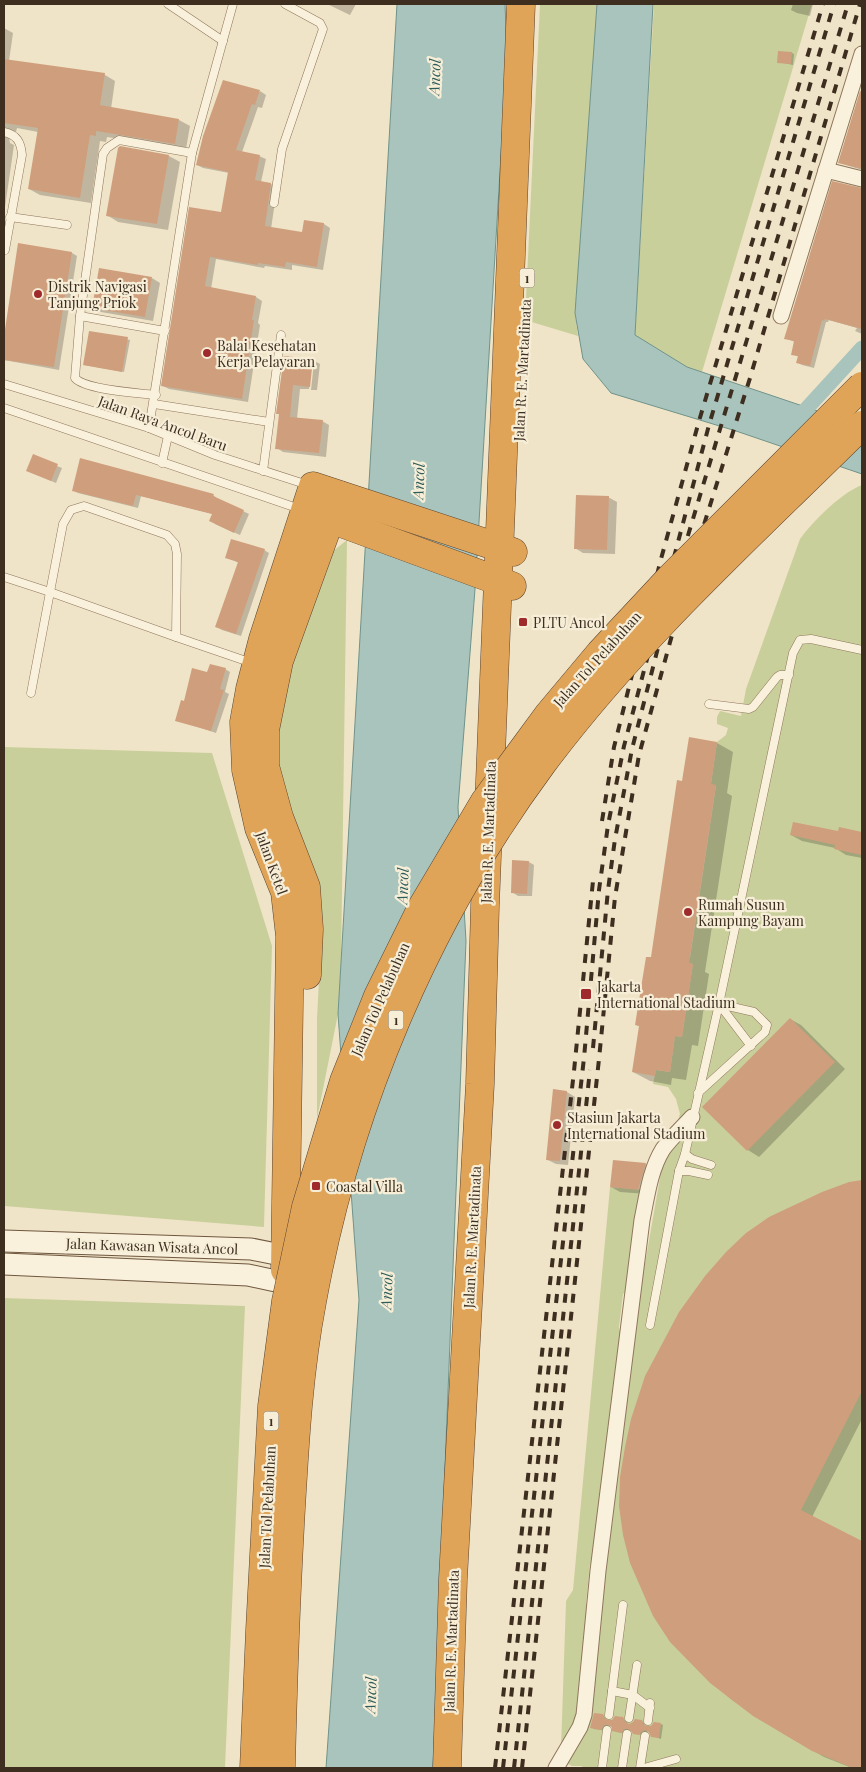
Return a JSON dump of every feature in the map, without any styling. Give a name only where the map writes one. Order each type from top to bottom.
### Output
[{"type":"highway","name":"Jalan R. E. Martadinata","points":[[447,1768],[453,1579],[480,1084],[485,906],[522,4]]},
{"type":"highway","name":"Jalan R. E. Martadinata","points":[[500,548],[534,159],[540,4]]},
{"type":"highway","name":"Jalan Tol Pelabuhan","points":[[254,1768],[272,1406],[286,1301],[306,1208],[344,1081],[378,996],[422,907],[485,801],[548,715],[600,653],[670,578],[862,386]]},
{"type":"highway","name":"Jalan Tol Pelabuhan","points":[[281,1768],[284,1628],[295,1443],[311,1304],[328,1227],[352,1140],[378,1064],[407,995],[453,902],[493,837],[542,764],[620,668],[711,572],[862,424]]},
{"type":"highway","points":[[309,498],[335,507],[365,532],[498,581]]},
{"type":"highway","name":"Jalan Ketel","points":[[291,1281],[303,1083],[309,928],[306,887],[278,817],[265,766],[265,730],[260,682],[262,639],[309,498]]},
{"type":"highway","points":[[335,507],[367,504],[500,548]]},
{"type":"highway","name":"Jalan Ketel","points":[[260,682],[279,661],[335,507]]},
{"type":"highway","points":[[259,1768],[291,1281]]},
{"type":"highway","points":[[286,1768],[294,1530],[291,1281]]},
{"type":"street","points":[[781,316],[862,54]]},
{"type":"street","points":[[826,170],[862,179]]},
{"type":"street","points":[[556,1768],[580,1726],[584,1715],[598,1571],[642,1220],[649,1184],[663,1150],[692,1117]]},
{"type":"street","name":"Jalan Kawasan Wisata Ancol","points":[[4,1241],[250,1250],[293,1254]]},
{"type":"street","name":"Jalan Kawasan Wisata Ancol","points":[[4,1264],[248,1275],[291,1281]]},
{"type":"lane","points":[[168,4],[223,41]]},
{"type":"lane","points":[[149,428],[156,395],[192,153],[233,4]]},
{"type":"lane","points":[[275,201],[282,148],[323,29],[320,23],[285,4]]},
{"type":"lane","points":[[4,132],[15,136],[22,146],[22,155],[4,252]]},
{"type":"lane","points":[[156,395],[118,391],[81,383],[75,375],[80,316],[103,154],[107,148],[119,140],[192,153]]},
{"type":"lane","points":[[10,217],[68,225]]},
{"type":"lane","points":[[80,316],[165,331]]},
{"type":"lane","points":[[263,471],[281,335]]},
{"type":"lane","name":"Jalan Raya Ancol Baru","points":[[4,384],[149,428],[215,455],[263,471],[309,498]]},
{"type":"lane","points":[[154,404],[269,422]]},
{"type":"lane","points":[[4,408],[162,463],[309,498]]},
{"type":"lane","points":[[162,463],[168,436]]},
{"type":"lane","points":[[31,693],[63,524],[71,510],[84,506],[167,535],[175,544],[177,554],[176,637]]},
{"type":"lane","points":[[4,578],[50,592],[176,637],[260,682]]},
{"type":"lane","points":[[650,1325],[679,1171],[685,1154],[719,1004],[792,653],[800,640],[811,639],[862,650]]},
{"type":"lane","points":[[709,704],[748,709],[753,706],[776,677],[780,675],[788,676]]},
{"type":"lane","points":[[719,1004],[751,1046]]},
{"type":"lane","points":[[698,1093],[765,1032],[767,1024],[754,1012],[719,1004]]},
{"type":"lane","points":[[685,1154],[692,1159],[711,1165]]},
{"type":"lane","points":[[679,1171],[689,1170],[708,1175]]},
{"type":"lane","points":[[608,1715],[623,1605]]},
{"type":"lane","points":[[629,1718],[637,1665]]},
{"type":"lane","points":[[612,1691],[632,1695],[650,1705],[648,1721]]},
{"type":"lane","points":[[602,1768],[606,1730]]},
{"type":"lane","points":[[622,1768],[627,1734]]},
{"type":"lane","points":[[640,1768],[645,1736]]},
{"type":"lane","points":[[644,1768],[676,1759]]},
{"type":"green space","points":[[540,4],[597,4],[575,313],[578,336],[525,320]]},
{"type":"green space","points":[[654,4],[812,4],[702,372],[687,367],[635,335]]},
{"type":"green space","points":[[862,485],[862,1768],[582,1768],[582,1766],[572,1766],[564,1762],[580,1734],[611,1523],[612,1526],[640,1292],[661,1172],[680,1114],[676,1099],[668,1087],[653,1084],[656,1070],[670,1072],[675,1036],[682,1037],[693,964],[675,961],[690,958],[716,786],[711,784],[717,742],[726,735],[728,728],[717,724],[717,717],[720,711],[741,716],[746,689],[800,539],[828,508],[845,494]]},
{"type":"green space","points":[[347,540],[341,963],[338,1014],[317,1119],[317,1018],[320,962],[274,760],[286,678],[327,556]]},
{"type":"green space","points":[[4,747],[212,753],[272,946],[264,1227],[4,1206]]},
{"type":"green space","points":[[610,1187],[645,1190],[628,1290],[623,1294],[619,1327],[622,1343],[599,1555],[590,1564],[586,1604],[592,1611],[582,1713],[561,1748],[566,1601],[573,1590]]},
{"type":"green space","points":[[4,1298],[245,1306],[225,1768],[4,1768]]},
{"type":"water","name":"Ancol","points":[[397,4],[505,4],[507,55],[475,589],[458,807],[466,941],[433,1768],[326,1768],[359,1300],[338,1014]]},
{"type":"water","points":[[597,4],[653,4],[635,335],[687,367],[862,426],[862,474],[736,431],[611,393],[583,359],[575,313]]},
{"type":"building","points":[[778,51],[792,52],[791,64],[777,63]]},
{"type":"building","points":[[4,59],[105,73],[100,105],[179,119],[175,144],[96,131],[96,136],[90,135],[80,198],[28,189],[38,128],[4,123]]},
{"type":"building","points":[[223,80],[260,90],[255,105],[252,104],[236,150],[260,155],[255,180],[271,183],[265,226],[302,232],[304,220],[324,223],[317,267],[286,262],[285,267],[258,263],[258,265],[210,257],[205,286],[256,296],[242,399],[161,386],[189,207],[221,212],[228,172],[196,165],[203,136]]},
{"type":"building","points":[[860,91],[862,92],[862,169],[838,163]]},
{"type":"building","points":[[120,146],[169,155],[157,224],[106,216],[118,148]]},
{"type":"building","points":[[832,181],[862,188],[862,329],[825,319],[824,321],[822,320],[810,366],[796,363],[798,356],[791,355],[794,341],[784,339]]},
{"type":"building","name":"Distrik Navigasi Tanjung Priok","points":[[18,243],[72,252],[54,367],[4,360],[4,336]]},
{"type":"building","points":[[99,268],[152,277],[145,317],[92,308]]},
{"type":"building","points":[[89,331],[128,337],[122,372],[83,365]]},
{"type":"building","points":[[284,356],[313,359],[310,387],[293,385],[290,417],[323,420],[319,453],[275,449],[279,414],[276,414]]},
{"type":"building","points":[[33,454],[58,464],[51,481],[26,471]]},
{"type":"building","points":[[80,458],[214,494],[213,496],[244,510],[234,533],[209,521],[212,514],[136,495],[133,506],[72,491]]},
{"type":"building","points":[[576,495],[609,496],[607,550],[574,549]]},
{"type":"building","points":[[231,539],[265,549],[236,634],[215,627],[238,562],[225,558]]},
{"type":"building","points":[[210,664],[226,668],[220,689],[224,690],[211,731],[175,721],[181,700],[184,701],[192,668],[207,672]]},
{"type":"building","name":"Rumah Susun Kampung Bayam","points":[[689,737],[717,742],[711,784],[716,785],[689,963],[693,964],[682,1037],[675,1036],[670,1072],[656,1070],[655,1076],[632,1072],[639,1026],[635,1025],[646,957],[651,957],[677,780],[682,781]]},
{"type":"building","points":[[793,822],[838,831],[839,827],[862,832],[862,855],[834,849],[835,845],[790,835]]},
{"type":"building","points":[[512,860],[529,861],[527,894],[511,893]]},
{"type":"building","points":[[790,1018],[835,1062],[747,1151],[702,1107]]},
{"type":"building","name":"Stasiun Jakarta International Stadium","points":[[553,1089],[567,1091],[560,1161],[546,1160]]},
{"type":"building","points":[[613,1160],[646,1163],[638,1190],[610,1187]]},
{"type":"building","points":[[862,1180],[862,1391],[801,1510],[862,1541],[862,1768],[853,1768],[812,1751],[753,1716],[710,1683],[670,1642],[653,1616],[630,1563],[623,1535],[619,1506],[620,1477],[625,1447],[631,1419],[645,1376],[679,1312],[705,1276],[746,1233],[769,1217],[822,1192],[849,1182]]},
{"type":"building","points":[[594,1713],[603,1714],[604,1718],[608,1720],[612,1720],[615,1716],[623,1717],[625,1722],[629,1724],[635,1719],[642,1720],[643,1724],[647,1726],[651,1726],[654,1722],[661,1723],[659,1738],[651,1737],[649,1732],[645,1730],[639,1735],[633,1734],[628,1729],[624,1729],[622,1733],[612,1731],[612,1727],[608,1725],[604,1725],[601,1730],[590,1728]]},
{"type":"waterway","points":[[798,418],[862,348]]},
{"type":"railway","points":[[602,821],[614,747],[661,559],[699,421],[823,4]]},
{"type":"railway","points":[[503,1768],[584,1058],[599,890],[608,825],[624,746],[709,425],[834,4]]},
{"type":"railway","points":[[593,1048],[608,890],[615,839],[632,749],[680,562],[848,4]]},
{"type":"railway","points":[[522,1768],[615,897],[639,755],[691,566],[750,378],[860,4]]},
{"type":"railway","points":[[495,1768],[574,1071],[593,881]]},
{"type":"railway","points":[[514,1768],[590,1070]]},
{"type":"place","name":"Distrik Navigasi Tanjung Priok","points":[[38,294]]},
{"type":"place","name":"Balai Kesehatan Kerja Pelayaran","points":[[207,353]]},
{"type":"place","name":"PLTU Ancol","points":[[523,622]]},
{"type":"place","name":"Rumah Susun Kampung Bayam","points":[[688,912]]},
{"type":"place","name":"Jakarta International Stadium","points":[[586,994]]},
{"type":"place","name":"Stasiun Jakarta International Stadium","points":[[557,1125]]},
{"type":"place","name":"Coastal Villa","points":[[316,1186]]}]
